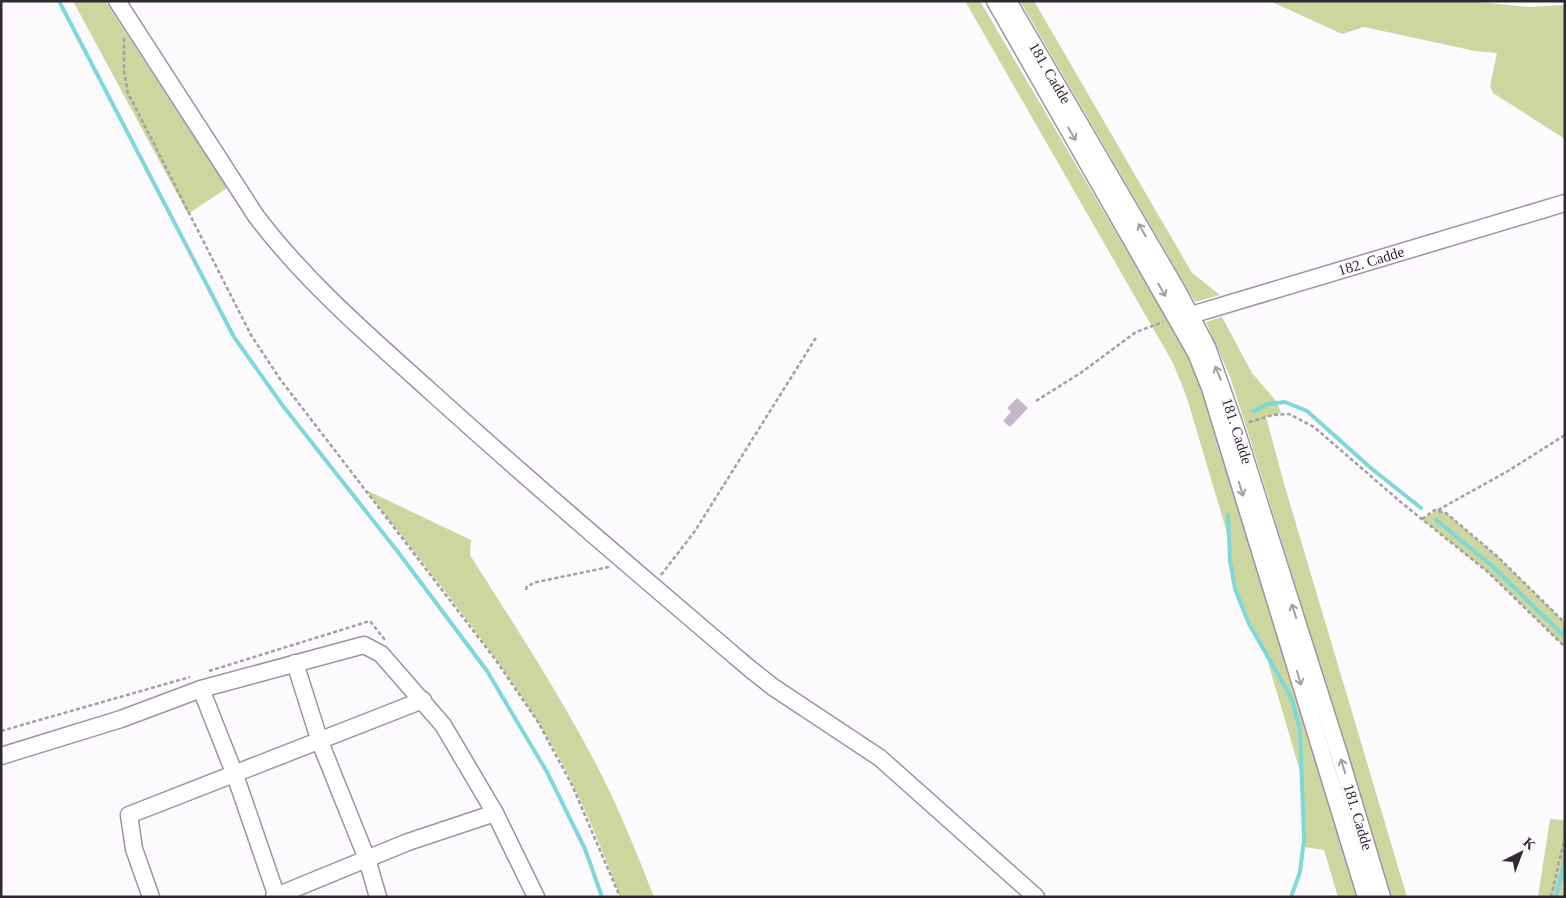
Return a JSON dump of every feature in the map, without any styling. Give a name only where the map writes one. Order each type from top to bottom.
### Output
[{"type":"street","points":[[117,1],[235,186],[279,247],[298,268],[514,467],[767,682],[880,758],[1036,897]]},
{"type":"street","name":"181. Cadde","points":[[994,1],[1184,317],[1211,356],[1340,757],[1382,897]]},
{"type":"street","name":"181. Cadde","points":[[1008,1],[1184,317],[1210,388],[1366,897]]},
{"type":"street","name":"182. Cadde","points":[[1184,317],[1565,203]]},
{"type":"street","points":[[1,756],[121,719],[201,689],[364,646],[381,654],[443,725],[494,814],[536,897]]},
{"type":"street","points":[[295,663],[320,742],[367,859],[378,897]]},
{"type":"street","points":[[201,689],[235,775],[276,896],[408,842],[494,814]]},
{"type":"street","points":[[151,897],[134,849],[129,815],[320,742],[423,700]]},
{"type":"path","points":[[124,37],[124,71],[128,93],[200,239],[251,334],[280,379],[464,618],[533,714],[572,785],[620,897]]},
{"type":"path","points":[[1036,401],[1082,372],[1136,332],[1156,323],[1184,317]]},
{"type":"path","points":[[653,584],[695,531],[817,336]]},
{"type":"path","points":[[1235,426],[1281,413],[1297,416],[1314,427],[1422,519],[1488,572],[1565,647]]},
{"type":"path","points":[[1422,519],[1501,475],[1565,435]]},
{"type":"path","points":[[1438,510],[1446,513],[1498,557],[1565,623]]},
{"type":"path","points":[[526,590],[526,586],[537,582],[628,563]]},
{"type":"path","points":[[1551,897],[1565,837]]},
{"type":"green space","points":[[73,1],[105,1],[227,188],[188,214]]},
{"type":"green space","points":[[965,1],[980,1],[1189,357],[1203,389],[1357,897],[1338,897],[1324,850],[1304,847],[1302,778],[1265,652],[1244,615],[1235,589],[1228,536],[1187,398],[1173,363]]},
{"type":"green space","points":[[1020,1],[1034,1],[1192,273],[1220,295],[1195,302]]},
{"type":"green space","points":[[1270,1],[1468,1],[1528,7],[1565,5],[1565,139],[1493,93],[1490,86],[1497,53],[1475,51],[1364,27],[1342,34]]},
{"type":"green space","points":[[1222,317],[1252,373],[1277,402],[1281,413],[1266,417],[1407,897],[1392,897],[1245,423],[1230,377],[1206,322]]},
{"type":"green space","points":[[366,490],[471,540],[470,555],[556,692],[603,778],[630,836],[654,897],[620,897],[584,807],[538,722],[498,662],[455,604]]},
{"type":"green space","points":[[1438,510],[1446,513],[1498,557],[1565,623],[1565,647],[1488,572],[1422,519]]},
{"type":"green space","points":[[1550,819],[1565,820],[1565,897],[1538,897]]},
{"type":"building","points":[[1017,398],[1028,408],[1010,427],[1003,421],[1011,412],[1007,408]]},
{"type":"waterway","points":[[59,1],[234,337],[283,406],[398,552],[487,671],[547,772],[585,849],[602,897]]},
{"type":"waterway","points":[[1254,411],[1268,404],[1285,402],[1307,411],[1372,469],[1421,508]]},
{"type":"waterway","points":[[1228,515],[1230,561],[1235,589],[1249,624],[1291,697],[1300,729],[1304,840],[1300,872],[1291,897]]},
{"type":"waterway","points":[[1436,520],[1491,565],[1565,637]]},
{"type":"waterway","points":[[1556,897],[1565,859]]}]
